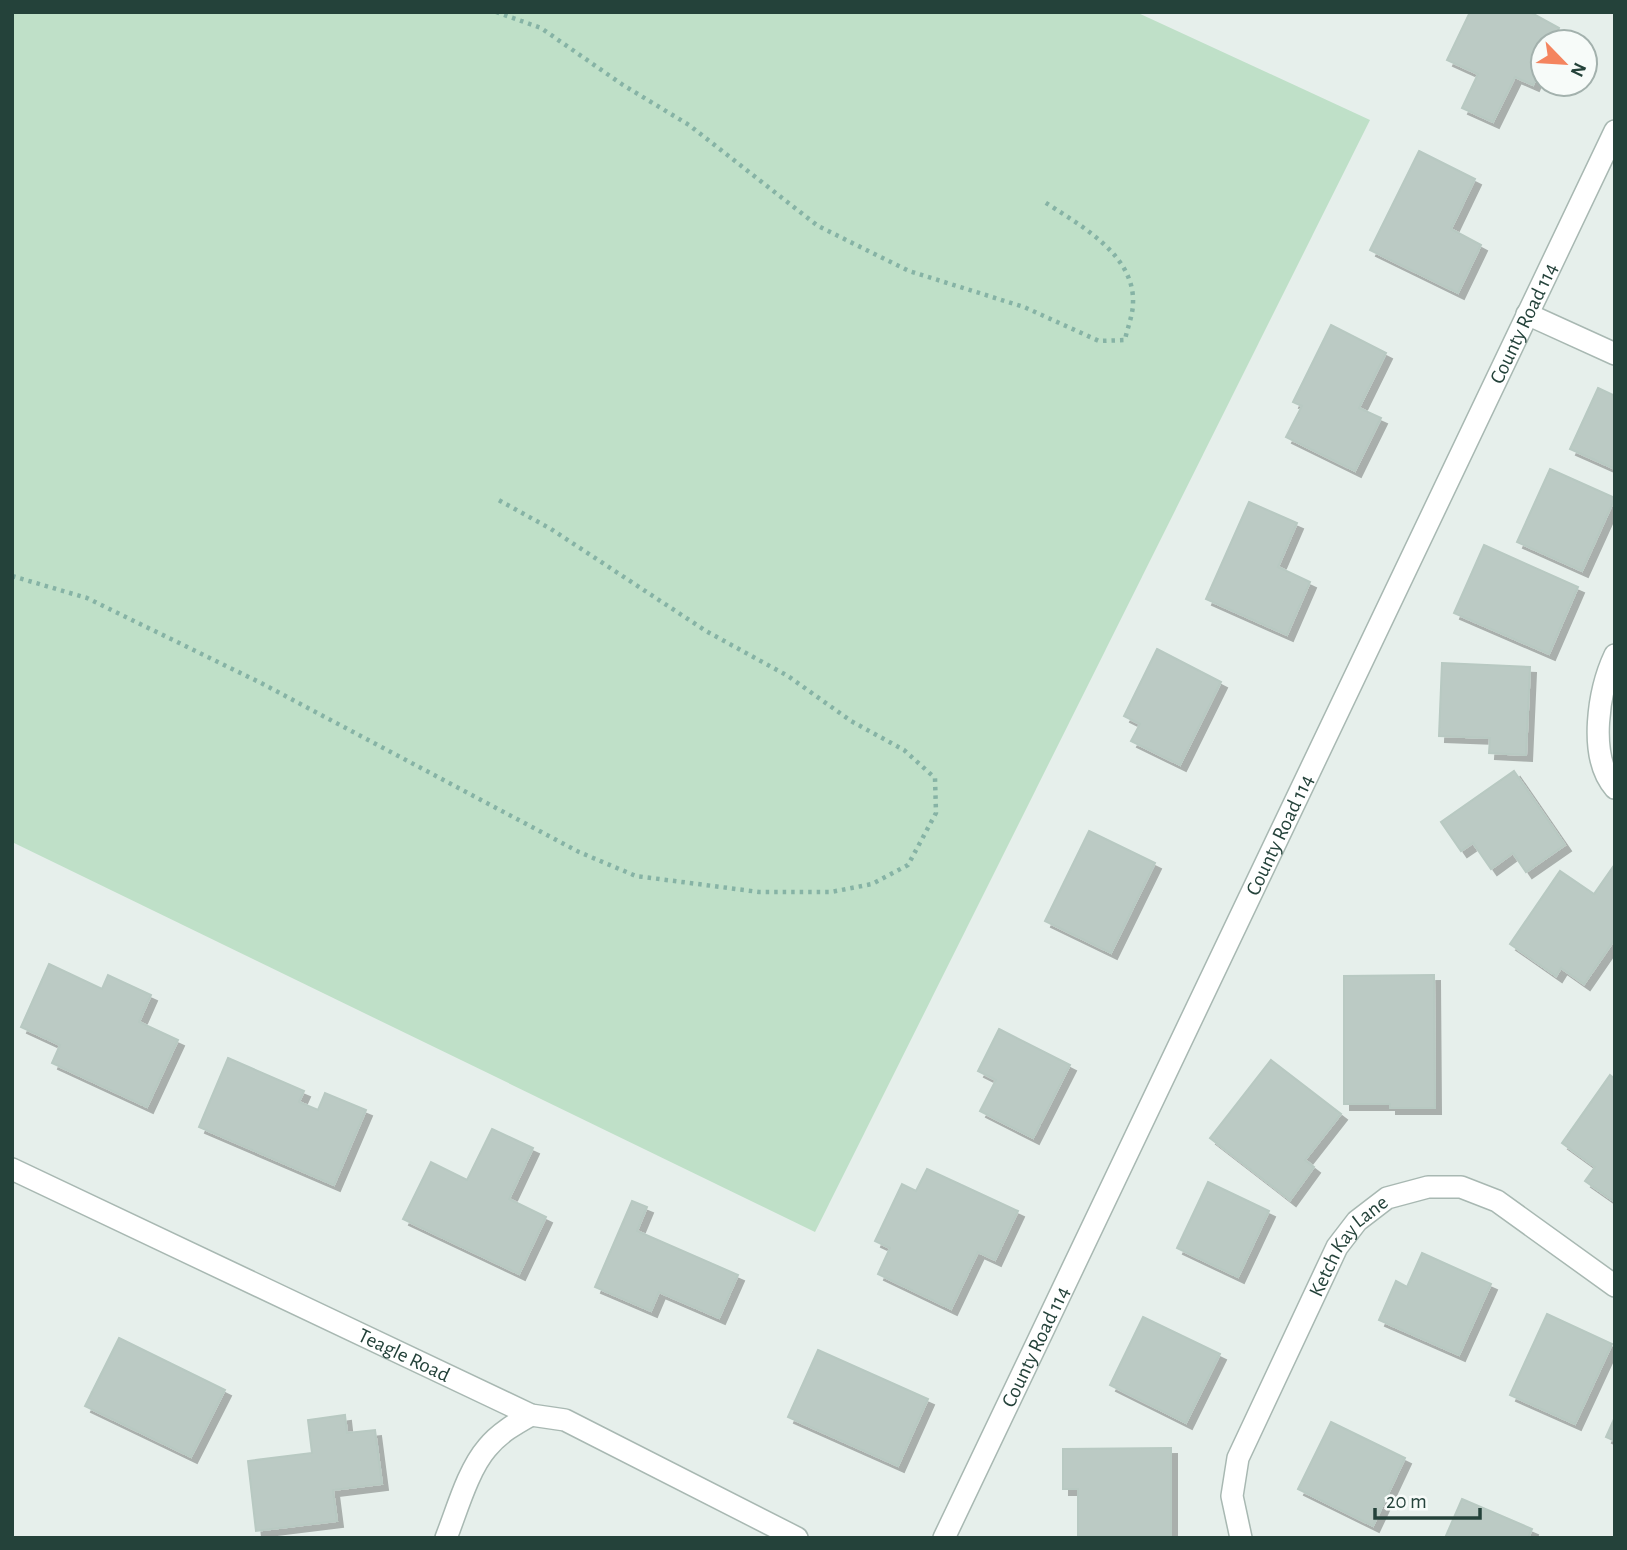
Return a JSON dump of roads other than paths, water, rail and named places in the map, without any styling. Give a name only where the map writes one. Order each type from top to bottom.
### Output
[{"type":"street","name":"County Road 114","points":[[944,1538],[1615,131]]},
{"type":"street","points":[[1527,314],[1615,354]]},
{"type":"street","points":[[1615,655],[1607,671],[1598,710],[1599,748],[1610,782],[1615,788]]},
{"type":"street","name":"Teagle Road","points":[[12,1169],[531,1415],[565,1420],[797,1538]]},
{"type":"street","name":"Ketch Kay Lane","points":[[1241,1538],[1232,1496],[1238,1458],[1337,1247],[1357,1221],[1387,1198],[1428,1187],[1461,1187],[1497,1201],[1615,1286]]},
{"type":"street","points":[[446,1538],[474,1468],[486,1448],[509,1427],[531,1415]]}]
